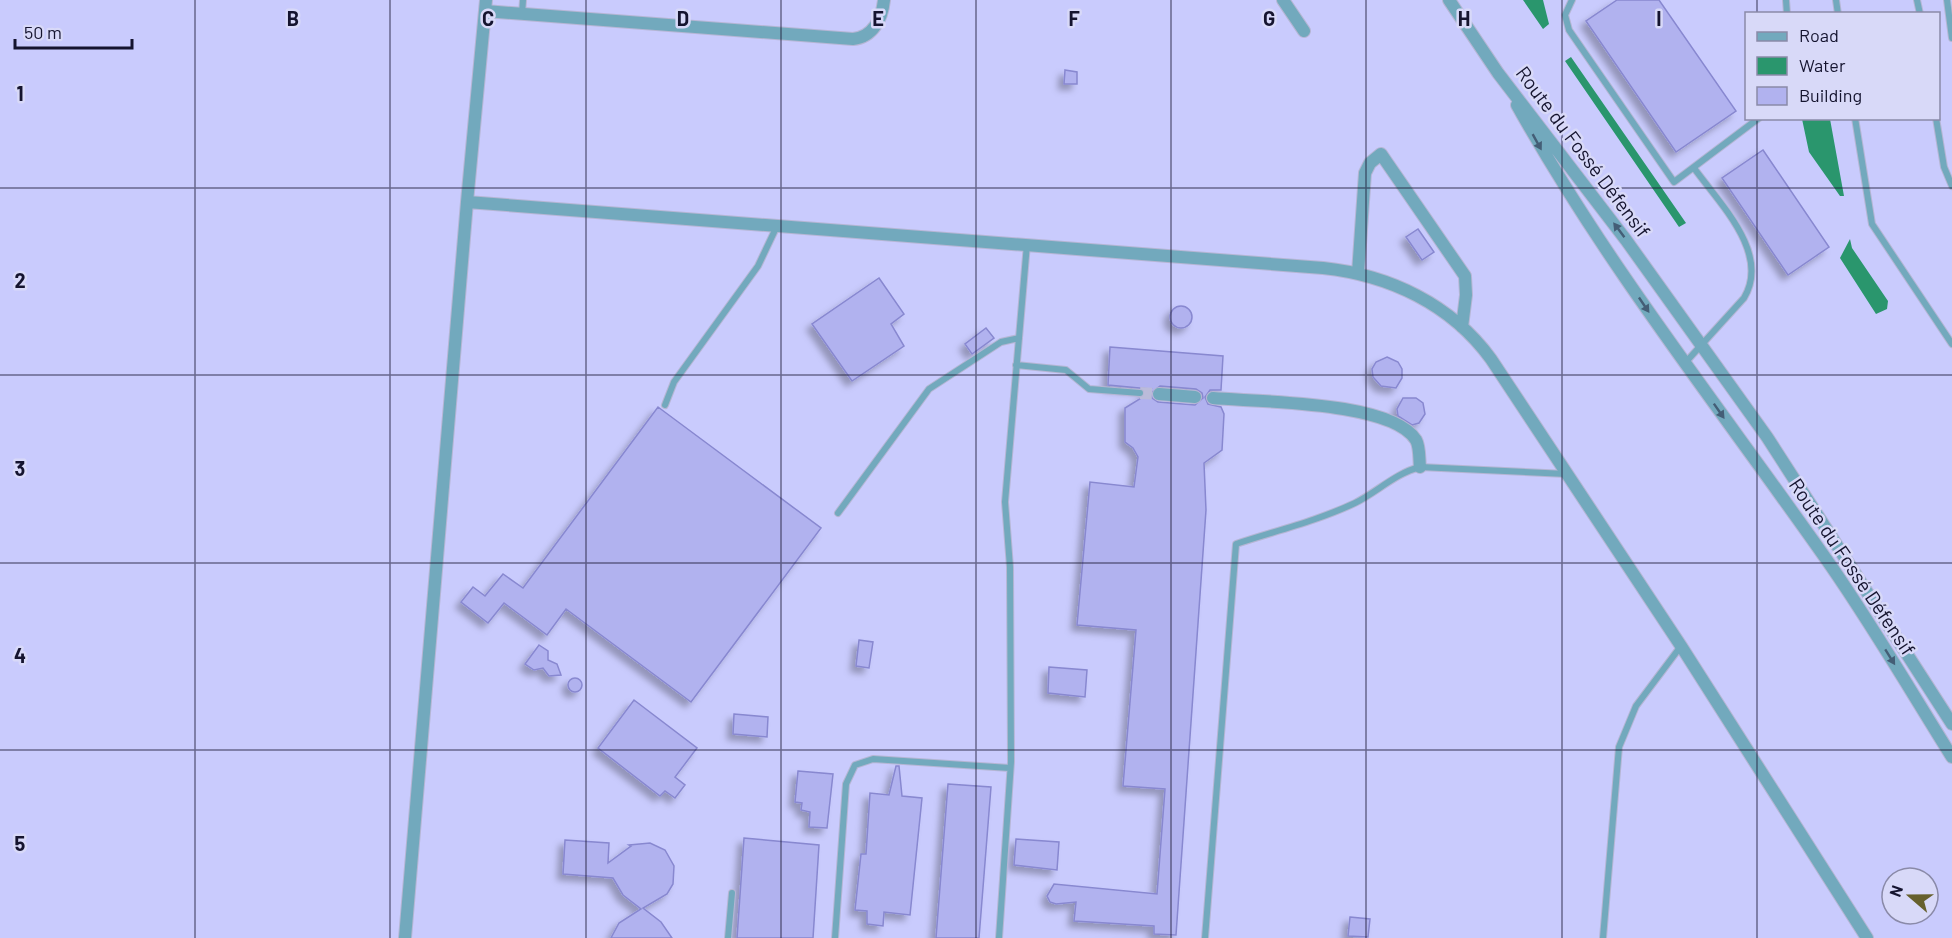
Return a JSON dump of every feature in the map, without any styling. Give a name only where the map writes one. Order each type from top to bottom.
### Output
[{"type":"street","points":[[405,938],[467,202],[486,6],[522,14],[853,39],[866,36],[872,30],[880,18],[884,0]]},
{"type":"street","points":[[1283,0],[1304,31]]},
{"type":"street","points":[[1449,0],[1498,73]]},
{"type":"street","name":"Route du Fossé Défensif","points":[[1498,73],[1564,156],[1702,345],[1811,503],[1952,724]]},
{"type":"street","name":"Route du Fossé Défensif","points":[[1498,73],[1567,192],[1685,363],[1838,576],[1952,757]]},
{"type":"street","points":[[1358,273],[1365,173],[1370,163],[1381,154],[1465,276],[1466,295],[1462,327]]},
{"type":"street","points":[[467,202],[1323,268],[1358,273],[1389,282],[1421,297],[1462,327],[1491,359],[1681,646],[1867,938]]},
{"type":"street","points":[[1159,394],[1195,397]]},
{"type":"street","points":[[1213,398],[1348,409],[1378,416],[1404,429],[1416,440],[1420,467]]},
{"type":"lane","points":[[522,14],[524,0]]},
{"type":"lane","points":[[1572,0],[1565,15],[1569,30],[1674,182],[1756,120]]},
{"type":"lane","points":[[1947,0],[1952,38]]},
{"type":"lane","points":[[1855,120],[1875,229],[1952,344]]},
{"type":"lane","points":[[1936,120],[1944,167],[1952,186]]},
{"type":"lane","points":[[1685,363],[1744,298],[1751,285],[1753,270],[1746,241],[1695,168]]},
{"type":"lane","points":[[665,405],[672,386],[758,266],[778,226]]},
{"type":"lane","points":[[999,938],[1010,768],[1010,567],[1005,511],[1027,244]]},
{"type":"lane","points":[[838,513],[929,389],[1001,342],[1019,338]]},
{"type":"lane","points":[[1017,365],[1066,370],[1089,389],[1140,393]]},
{"type":"lane","points":[[1205,938],[1236,544],[1341,509],[1407,471],[1420,467],[1566,474]]},
{"type":"lane","points":[[1603,938],[1619,747],[1636,706],[1681,646]]},
{"type":"lane","points":[[835,938],[846,784],[855,765],[873,759],[1010,768]]},
{"type":"lane","points":[[728,938],[732,893]]},
{"type":"shaded area","points":[[0,0],[1952,0],[1952,938],[0,938]]},
{"type":"water","points":[[1523,0],[1543,0],[1549,24],[1543,29]]},
{"type":"water","points":[[1571,57],[1686,223],[1679,227],[1565,61]]},
{"type":"water","points":[[1802,120],[1830,120],[1844,196],[1840,196],[1809,152]]},
{"type":"water","points":[[1850,239],[1852,248],[1888,301],[1887,309],[1876,314],[1840,258]]},
{"type":"building","points":[[1617,0],[1659,0],[1736,111],[1676,152],[1586,21]]},
{"type":"building","points":[[1065,70],[1077,72],[1077,84],[1064,84]]},
{"type":"building","points":[[1763,150],[1829,247],[1788,275],[1722,178]]},
{"type":"building","points":[[1418,229],[1434,252],[1422,260],[1406,237]]},
{"type":"building","points":[[879,278],[904,314],[891,324],[904,346],[852,381],[812,324]]},
{"type":"building","points":[[1181,306],[1191,313],[1192,317],[1185,327],[1181,328],[1171,321],[1170,317],[1177,307]]},
{"type":"building","points":[[986,328],[994,338],[972,354],[965,344]]},
{"type":"building","points":[[1110,347],[1223,356],[1221,390],[1210,390],[1205,397],[1208,404],[1221,407],[1224,414],[1222,450],[1204,463],[1206,510],[1176,935],[1154,934],[1154,926],[1074,921],[1076,902],[1056,904],[1050,902],[1047,896],[1054,884],[1157,894],[1165,789],[1123,786],[1136,630],[1077,625],[1090,482],[1134,487],[1138,457],[1133,448],[1125,442],[1125,408],[1151,389],[1108,385]],"holes":[[[1160,386],[1196,389],[1202,393],[1203,398],[1195,405],[1158,402],[1152,398],[1151,393]]]},
{"type":"building","points":[[1387,357],[1398,362],[1402,369],[1402,378],[1396,388],[1381,386],[1373,377],[1372,369],[1376,362]]},
{"type":"building","points":[[1403,398],[1416,398],[1423,403],[1425,414],[1419,423],[1412,425],[1398,416],[1397,409]]},
{"type":"building","points":[[658,407],[821,528],[691,702],[566,609],[547,635],[504,603],[488,623],[461,602],[473,587],[485,596],[503,574],[523,588]]},
{"type":"building","points":[[859,640],[873,642],[869,668],[856,666]]},
{"type":"building","points":[[539,645],[548,651],[548,660],[557,664],[561,675],[549,676],[543,668],[534,670],[525,664]]},
{"type":"building","points":[[1049,667],[1087,670],[1085,697],[1048,693]]},
{"type":"building","points":[[572,678],[578,678],[582,685],[578,692],[572,692],[568,688],[568,682]]},
{"type":"building","points":[[634,700],[697,748],[675,777],[685,785],[675,798],[665,791],[660,796],[598,748]]},
{"type":"building","points":[[734,714],[768,717],[767,737],[733,734]]},
{"type":"building","points":[[896,766],[899,766],[902,796],[922,798],[910,915],[884,912],[883,926],[867,924],[867,911],[855,910],[861,854],[866,854],[870,793],[889,795]]},
{"type":"building","points":[[798,771],[833,774],[827,828],[809,827],[810,812],[801,810],[802,803],[795,802]]},
{"type":"building","points":[[948,784],[991,787],[979,938],[936,938]]},
{"type":"building","points":[[744,838],[819,845],[813,938],[737,938]]},
{"type":"building","points":[[1016,839],[1059,842],[1057,870],[1014,865]]},
{"type":"building","points":[[565,840],[609,843],[608,863],[631,846],[629,845],[650,843],[665,850],[674,866],[673,884],[667,894],[643,908],[661,922],[672,938],[611,938],[619,923],[641,909],[623,895],[613,878],[563,874]]},
{"type":"building","points":[[1350,917],[1370,919],[1368,937],[1348,936]]},
{"type":"tunnel","points":[[1140,393],[1159,394]]}]
